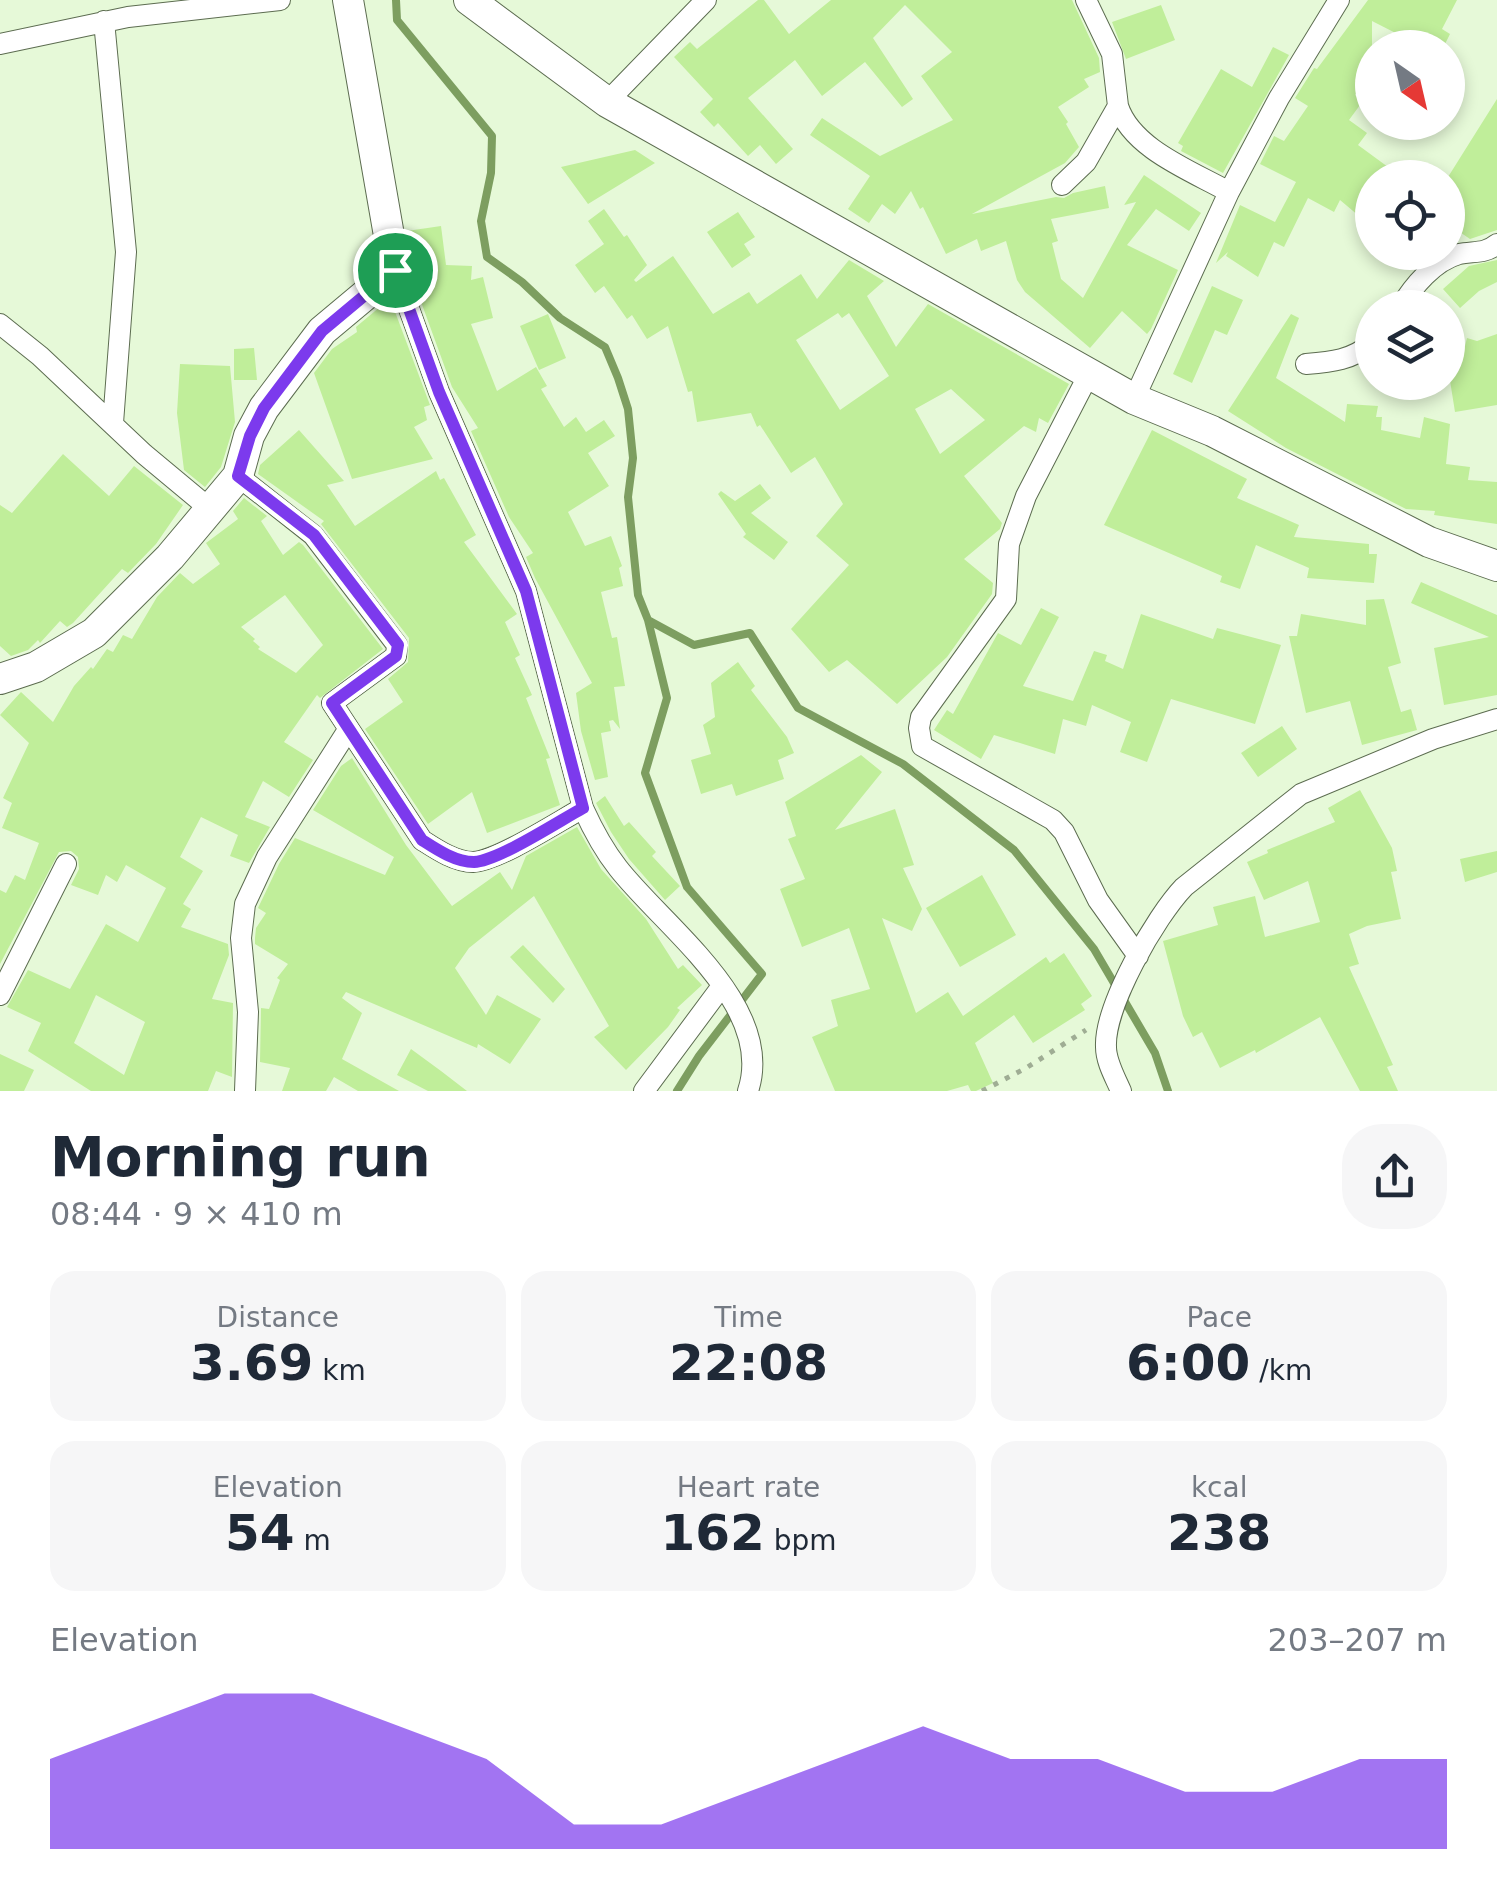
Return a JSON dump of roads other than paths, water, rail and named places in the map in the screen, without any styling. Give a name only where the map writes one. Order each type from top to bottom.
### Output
[{"type":"street","points":[[0,44],[104,21],[280,0]]},
{"type":"street","points":[[348,0],[395,270],[439,392],[526,591],[583,808],[597,840],[620,871],[723,988],[744,1021],[752,1046],[752,1087]]},
{"type":"street","points":[[469,0],[607,102],[1134,400],[1212,431],[1429,542],[1497,566]]},
{"type":"street","points":[[607,102],[706,0]]},
{"type":"street","points":[[1086,0],[1112,54],[1122,118],[1136,137],[1229,192]]},
{"type":"street","points":[[1134,400],[1229,192],[1279,98],[1340,0]]},
{"type":"street","points":[[104,21],[126,252],[113,424]]},
{"type":"street","points":[[1062,185],[1086,162],[1118,106]]},
{"type":"street","points":[[1414,290],[1426,274],[1449,258],[1487,252],[1497,244]]},
{"type":"street","points":[[0,679],[36,667],[94,633],[170,557],[238,476],[250,436],[264,408],[322,331],[395,270]]},
{"type":"street","points":[[0,324],[210,509]]},
{"type":"street","points":[[1306,364],[1355,356]]},
{"type":"street","points":[[1089,374],[1026,496],[1009,544],[1006,599],[920,717],[918,728],[922,746],[1053,820],[1064,832],[1098,900],[1138,956]]},
{"type":"street","points":[[238,476],[314,535],[398,645],[396,656],[332,703],[422,840],[445,854],[474,862],[500,853],[583,808]]},
{"type":"street","points":[[1121,1091],[1106,1048],[1113,1012],[1138,956],[1171,900],[1184,887],[1301,794],[1433,739],[1497,719]]},
{"type":"street","points":[[245,1091],[248,1012],[241,938],[245,904],[267,857],[348,730]]},
{"type":"street","points":[[0,995],[66,864]]},
{"type":"street","points":[[644,1091],[723,988]]},
{"type":"waterway","points":[[396,0],[397,20],[492,136],[491,173],[481,221],[487,257],[522,282],[560,318],[605,347],[628,409],[633,458],[628,497],[638,595],[667,698],[645,773],[687,887],[762,974],[677,1091]]},
{"type":"waterway","points":[[648,620],[694,645],[750,633],[798,708],[903,764],[1014,850],[1094,949],[1155,1053],[1168,1091]]}]
